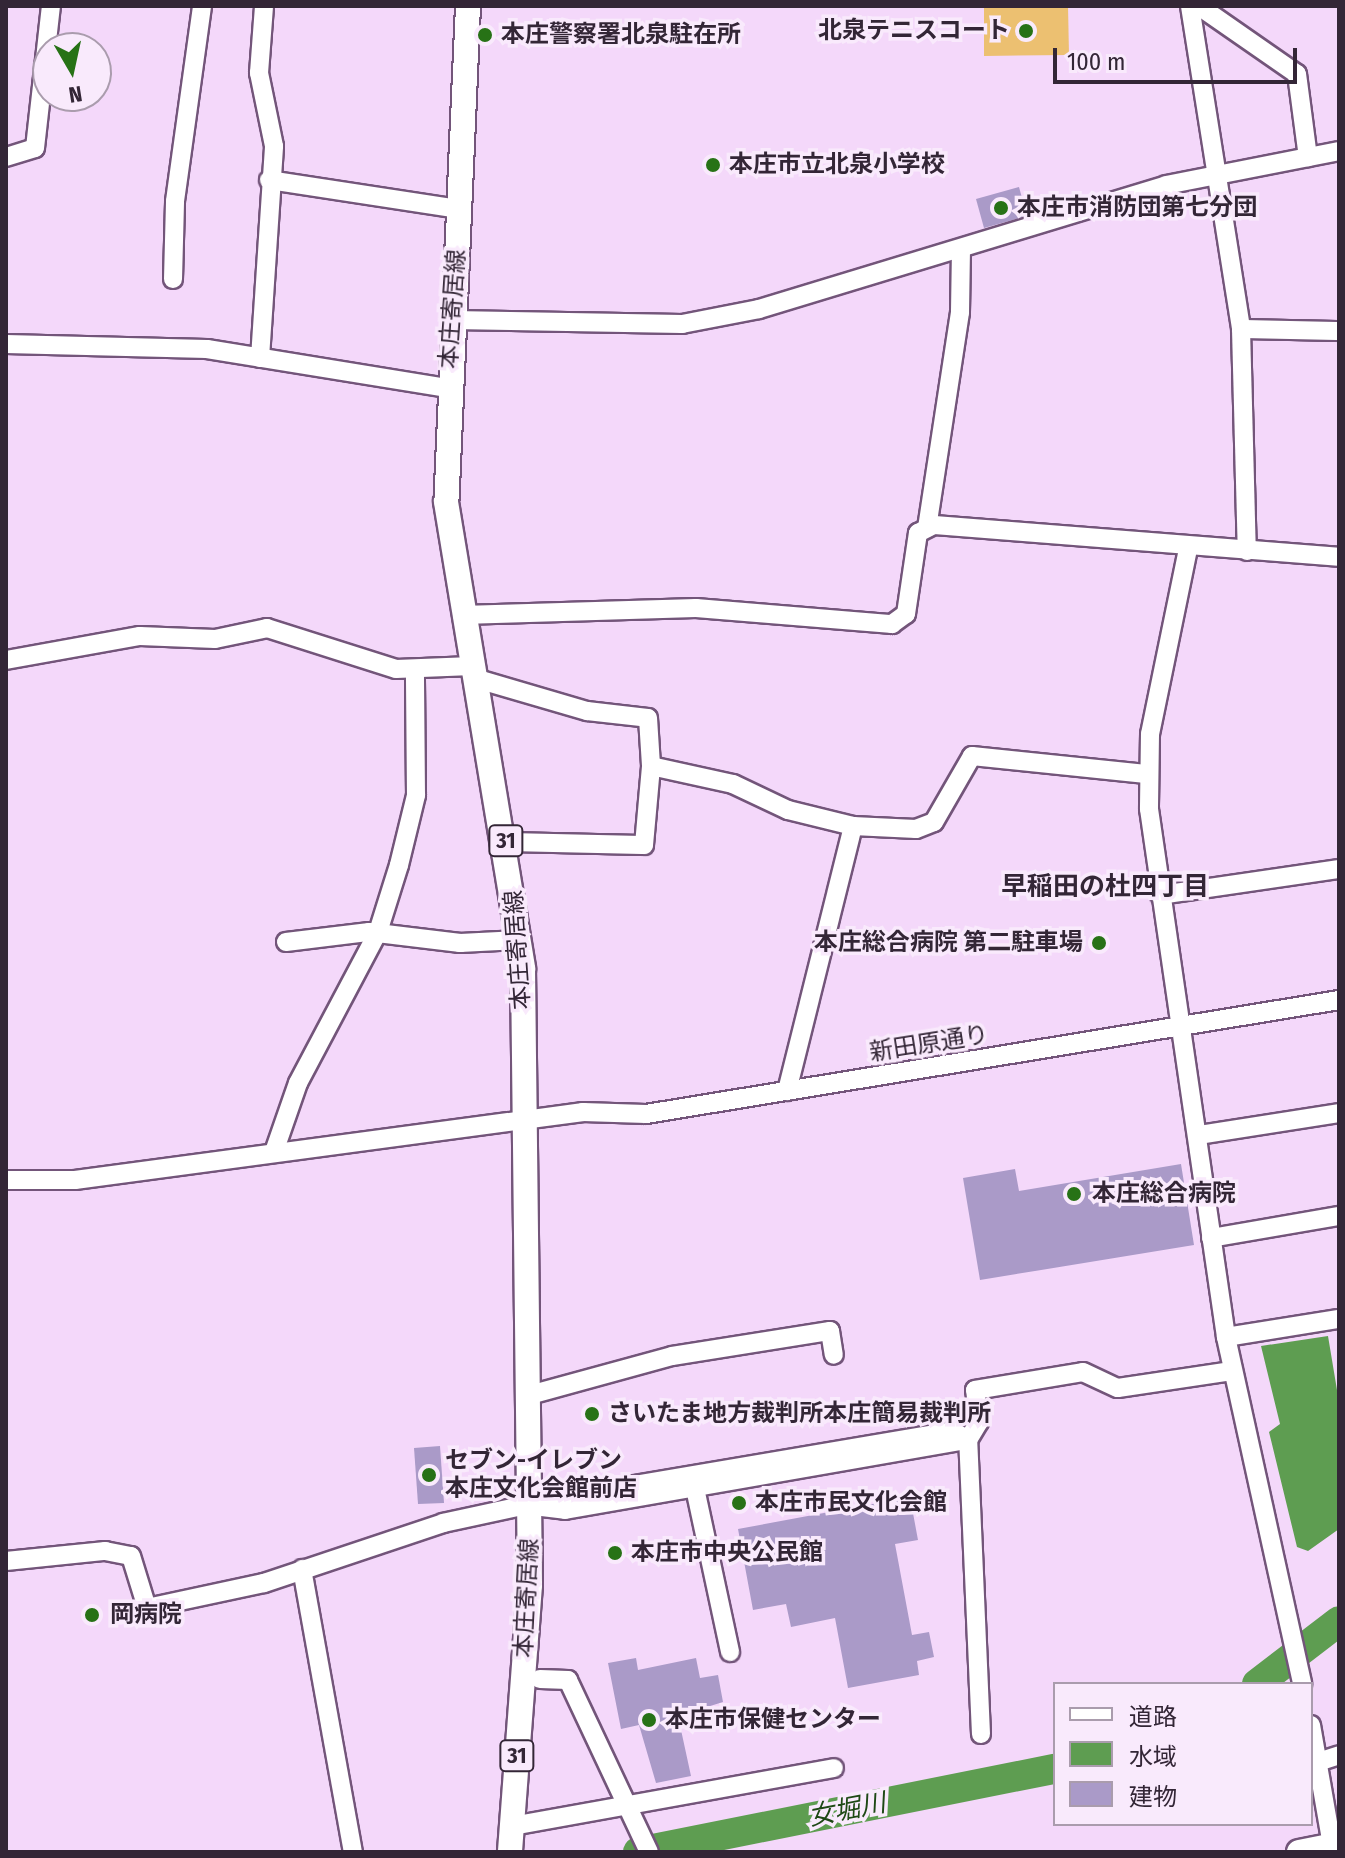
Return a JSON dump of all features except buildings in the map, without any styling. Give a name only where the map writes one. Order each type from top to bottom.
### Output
[{"type":"main road","name":"本庄寄居線","points":[[468,6],[448,388],[446,502],[462,615],[507,842],[519,940],[525,1120],[526,1396],[531,1506],[511,1837]]},
{"type":"main road","points":[[1299,1852],[1335,1845]]},
{"type":"street","points":[[6,157],[35,148],[51,6]]},
{"type":"street","points":[[173,279],[175,201],[202,6]]},
{"type":"street","points":[[260,358],[269,180],[274,146],[259,73],[264,6]]},
{"type":"street","points":[[1190,6],[1241,329],[1247,551]]},
{"type":"street","points":[[1199,6],[1297,74],[1308,157]]},
{"type":"street","points":[[453,320],[682,324],[759,309],[1217,173],[1339,151]]},
{"type":"street","points":[[269,180],[459,209]]},
{"type":"street","points":[[927,528],[960,312],[961,250]]},
{"type":"street","points":[[1241,329],[1339,331]]},
{"type":"street","points":[[6,344],[207,349],[448,388]]},
{"type":"street","points":[[462,615],[696,608],[892,624],[906,614],[918,533],[927,528],[1188,549],[1339,557]]},
{"type":"street","points":[[1188,549],[1146,774],[1160,895],[1199,1135],[1226,1337],[1302,1682]]},
{"type":"street","points":[[6,660],[140,636],[215,639],[267,628],[415,672],[473,672],[587,711],[648,718],[651,766],[644,845],[507,842]]},
{"type":"street","points":[[274,1152],[298,1083],[378,932],[416,795],[415,672]]},
{"type":"street","points":[[651,766],[733,784],[788,810],[853,826],[916,829],[934,822],[972,756],[1146,774]]},
{"type":"street","points":[[787,1091],[853,826]]},
{"type":"street","points":[[1160,895],[1339,869]]},
{"type":"street","points":[[286,942],[378,932],[460,943],[519,940]]},
{"type":"street","name":"新田原通り","points":[[6,1180],[75,1180],[525,1120],[646,1114],[1339,1000]]},
{"type":"street","points":[[1199,1135],[1339,1113]]},
{"type":"street","points":[[1211,1238],[1339,1216]]},
{"type":"street","points":[[1226,1337],[1339,1319]]},
{"type":"street","points":[[526,1396],[672,1356],[830,1331],[834,1355]]},
{"type":"street","points":[[981,1734],[968,1440],[979,1422],[975,1390],[1083,1372],[1118,1388],[1232,1371]]},
{"type":"street","points":[[6,1561],[105,1551],[131,1556],[147,1608],[302,1569],[443,1523],[531,1506],[565,1510],[694,1481],[968,1440]]},
{"type":"street","points":[[694,1481],[730,1652]]},
{"type":"street","points":[[302,1569],[353,1852]]},
{"type":"street","points":[[540,1679],[568,1680],[649,1852]]},
{"type":"street","points":[[1313,1736],[1335,1845]]},
{"type":"street","points":[[1318,1762],[1339,1755]]},
{"type":"street","points":[[511,1837],[834,1768]]},
{"type":"shaded area","name":"北泉テニスコート","points":[[984,6],[1068,6],[1069,55],[984,56]]},
{"type":"water","points":[[1328,1336],[1339,1402],[1339,1529],[1308,1551],[1297,1547],[1269,1432],[1280,1424],[1261,1346]]},
{"type":"waterway","name":"女堀川","points":[[1260,1682],[1339,1621]]},
{"type":"waterway","name":"女堀川","points":[[638,1852],[1053,1769]]},
{"type":"place","name":"北泉テニスコート","points":[[1026,31]]},
{"type":"place","name":"本庄警察署北泉駐在所","points":[[485,35]]},
{"type":"place","name":"本庄市立北泉小学校","points":[[713,165]]},
{"type":"place","name":"本庄市消防団第七分団","points":[[1001,208]]},
{"type":"place","name":"本庄総合病院 第二駐車場","points":[[1099,943]]},
{"type":"place","name":"本庄総合病院","points":[[1074,1194]]},
{"type":"place","name":"さいたま地方裁判所本庄簡易裁判所","points":[[592,1414]]},
{"type":"place","name":"セブン-イレブン 本庄文化会館前店","points":[[429,1475]]},
{"type":"place","name":"本庄市民文化会館","points":[[739,1503]]},
{"type":"place","name":"本庄市中央公民館","points":[[615,1553]]},
{"type":"place","name":"岡病院","points":[[92,1615]]},
{"type":"place","name":"本庄市保健センター","points":[[649,1720]]},
{"type":"district","name":"早稲田の杜四丁目","points":[[1105,887]]}]
